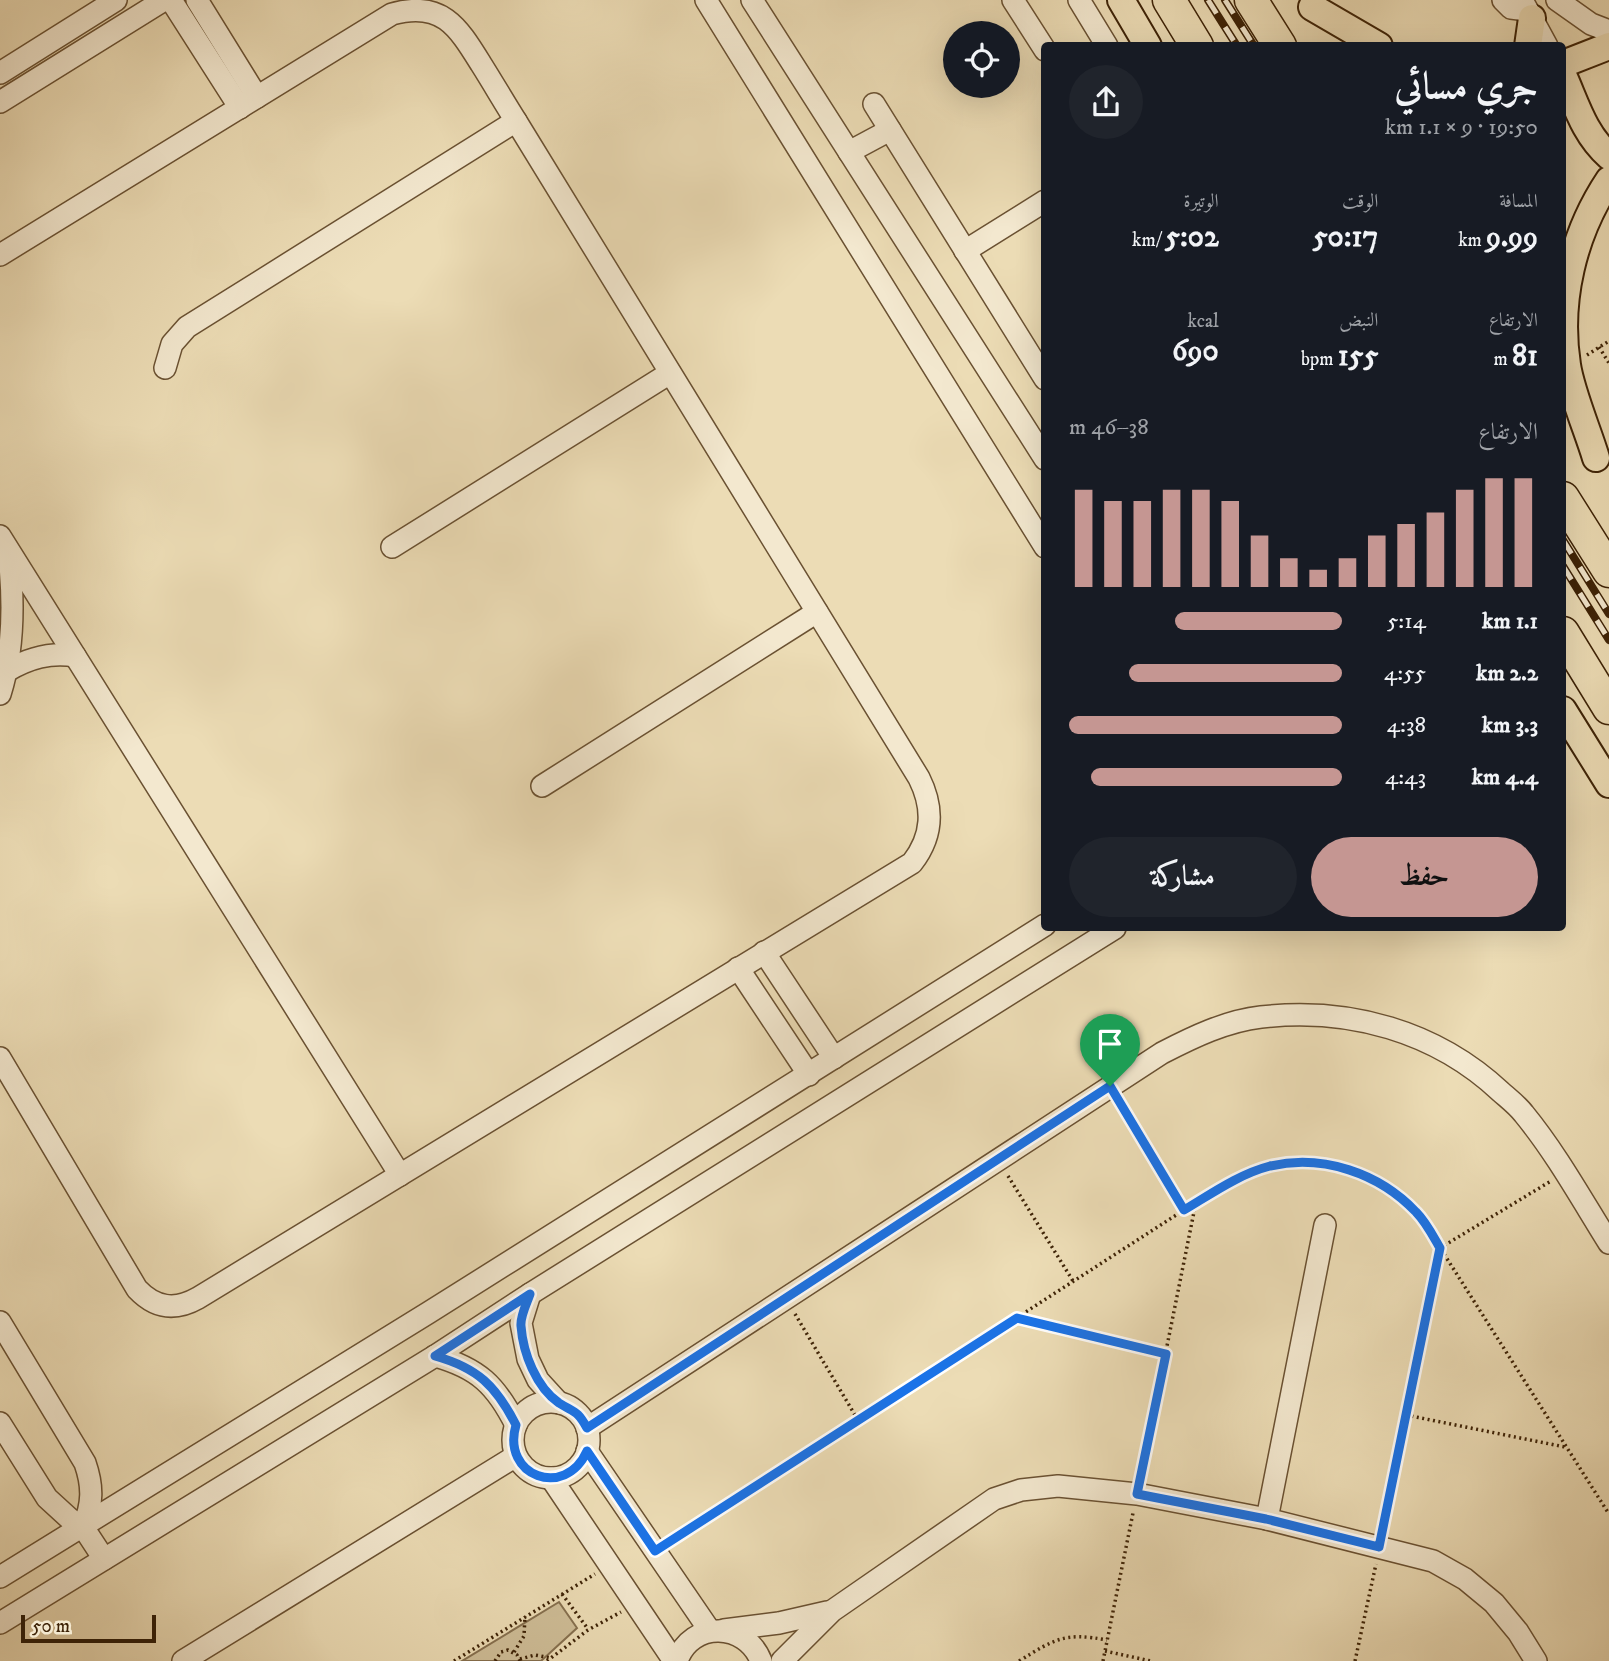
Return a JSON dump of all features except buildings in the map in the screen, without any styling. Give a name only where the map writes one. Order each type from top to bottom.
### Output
[{"type":"highway","points":[[1168,0],[1194,42]]},
{"type":"highway","points":[[1251,0],[1277,42]]},
{"type":"highway","points":[[1566,503],[1609,571]]},
{"type":"highway","points":[[1566,638],[1609,708]]},
{"type":"main road","points":[[1121,0],[1146,42]]},
{"type":"main road","points":[[1310,4],[1334,42]]},
{"type":"main road","points":[[1310,4],[1372,42]]},
{"type":"main road","points":[[1527,9],[1528,42]]},
{"type":"main road","points":[[1566,63],[1609,46]]},
{"type":"main road","points":[[1566,82],[1581,120],[1597,145],[1609,156]]},
{"type":"main road","points":[[1566,301],[1570,267],[1597,222],[1609,180]]},
{"type":"main road","points":[[1566,351],[1567,367],[1603,468]]},
{"type":"main road","points":[[1566,410],[1603,468]]},
{"type":"main road","points":[[1566,715],[1609,784]]},
{"type":"street","points":[[20,90],[2,71],[116,0]]},
{"type":"street","points":[[0,102],[164,0]]},
{"type":"street","points":[[171,0],[248,102]]},
{"type":"street","points":[[197,0],[248,102]]},
{"type":"street","points":[[706,0],[1041,541]]},
{"type":"street","points":[[752,0],[1041,452]]},
{"type":"street","points":[[1013,0],[1041,44]]},
{"type":"street","points":[[1079,0],[1105,42]]},
{"type":"street","points":[[1503,0],[1511,8],[1527,9],[1545,42]]},
{"type":"street","points":[[1557,0],[1591,24],[1609,31]]},
{"type":"street","points":[[0,255],[391,14],[416,8],[440,13],[459,28],[919,778],[929,800],[930,824],[924,844],[912,863],[180,1307],[160,1306],[137,1289],[0,1058]]},
{"type":"street","points":[[874,104],[1041,373]]},
{"type":"street","points":[[165,368],[173,344],[187,327],[516,121]]},
{"type":"street","points":[[849,152],[890,130]]},
{"type":"street","points":[[965,251],[1041,204]]},
{"type":"street","points":[[391,547],[670,373]]},
{"type":"street","points":[[4,543],[400,1175]]},
{"type":"street","points":[[0,694],[7,671],[12,600],[4,543]]},
{"type":"street","points":[[542,786],[817,612]]},
{"type":"street","points":[[7,671],[47,655],[75,656]]},
{"type":"street","points":[[0,1577],[1041,929]]},
{"type":"street","points":[[0,1623],[435,1356],[1110,931]]},
{"type":"street","points":[[764,952],[834,1058]]},
{"type":"street","points":[[738,968],[809,1075]]},
{"type":"street","points":[[587,1428],[1162,1053],[1202,1032],[1259,1017],[1317,1014],[1375,1022],[1430,1042],[1480,1073],[1524,1113],[1609,1243]]},
{"type":"street","points":[[1266,1519],[1325,1224]]},
{"type":"street","points":[[530,1294],[521,1323],[528,1359],[538,1381],[559,1403]]},
{"type":"street","points":[[0,1322],[85,1463],[92,1495],[83,1527]]},
{"type":"street","points":[[435,1356],[459,1363],[490,1384],[503,1399],[516,1425]]},
{"type":"street","points":[[546,1402],[559,1403],[581,1416],[589,1440],[583,1460],[569,1474],[551,1478],[530,1472],[516,1456],[513,1435],[523,1413],[546,1402]]},
{"type":"street","points":[[0,1423],[47,1498],[83,1527],[104,1559]]},
{"type":"street","points":[[587,1451],[655,1551],[717,1630],[739,1635],[752,1645],[761,1661]]},
{"type":"street","points":[[183,1661],[516,1456]]},
{"type":"street","points":[[551,1478],[676,1661],[688,1643],[717,1630],[779,1623],[832,1611]]},
{"type":"street","points":[[782,1661],[832,1611],[994,1499],[1021,1490],[1058,1486],[1137,1494],[1266,1519],[1433,1561],[1465,1579],[1494,1603],[1518,1632],[1536,1661]]},
{"type":"path","points":[[1599,347],[1609,363]]},
{"type":"path","points":[[1110,1086],[1184,1210]]},
{"type":"path","points":[[998,1160],[1073,1281]]},
{"type":"path","points":[[655,1551],[1196,1202],[1231,1182],[1269,1167],[1310,1162],[1350,1169],[1387,1186],[1418,1213],[1609,1514]]},
{"type":"path","points":[[1355,1661],[1440,1248],[1564,1172]]},
{"type":"path","points":[[1103,1661],[1196,1202]]},
{"type":"path","points":[[786,1298],[858,1420]]},
{"type":"path","points":[[1017,1318],[1166,1354]]},
{"type":"path","points":[[1406,1415],[1567,1448]]},
{"type":"path","points":[[454,1661],[609,1565]]},
{"type":"path","points":[[562,1594],[588,1630]]},
{"type":"path","points":[[514,1652],[520,1660],[535,1655],[549,1659],[588,1630],[635,1604]]},
{"type":"path","points":[[514,1652],[524,1636],[525,1616]]},
{"type":"path","points":[[1019,1661],[1064,1637],[1083,1636],[1107,1640]]},
{"type":"path","points":[[1105,1651],[1151,1661]]},
{"type":"path","points":[[495,1661],[502,1652],[514,1652]]},
{"type":"shaded area","points":[[559,1602],[577,1628],[541,1661],[462,1661]]},
{"type":"railway","points":[[1208,0],[1234,42]]},
{"type":"railway","points":[[1225,0],[1251,42]]},
{"type":"railway","points":[[1566,545],[1609,614]]},
{"type":"railway","points":[[1566,571],[1609,640]]},
{"type":"route","points":[[1110,1086],[1184,1210],[1231,1182],[1269,1167],[1310,1162],[1350,1169],[1387,1186],[1418,1213],[1440,1248],[1379,1547],[1266,1519],[1137,1494],[1166,1354],[1017,1318],[655,1551],[587,1451],[577,1468],[569,1474],[551,1478],[530,1472],[516,1456],[513,1435],[516,1425],[503,1399],[490,1384],[459,1363],[435,1356],[530,1294],[521,1323],[528,1359],[538,1381],[559,1403],[581,1416],[587,1428],[1110,1086]]}]
